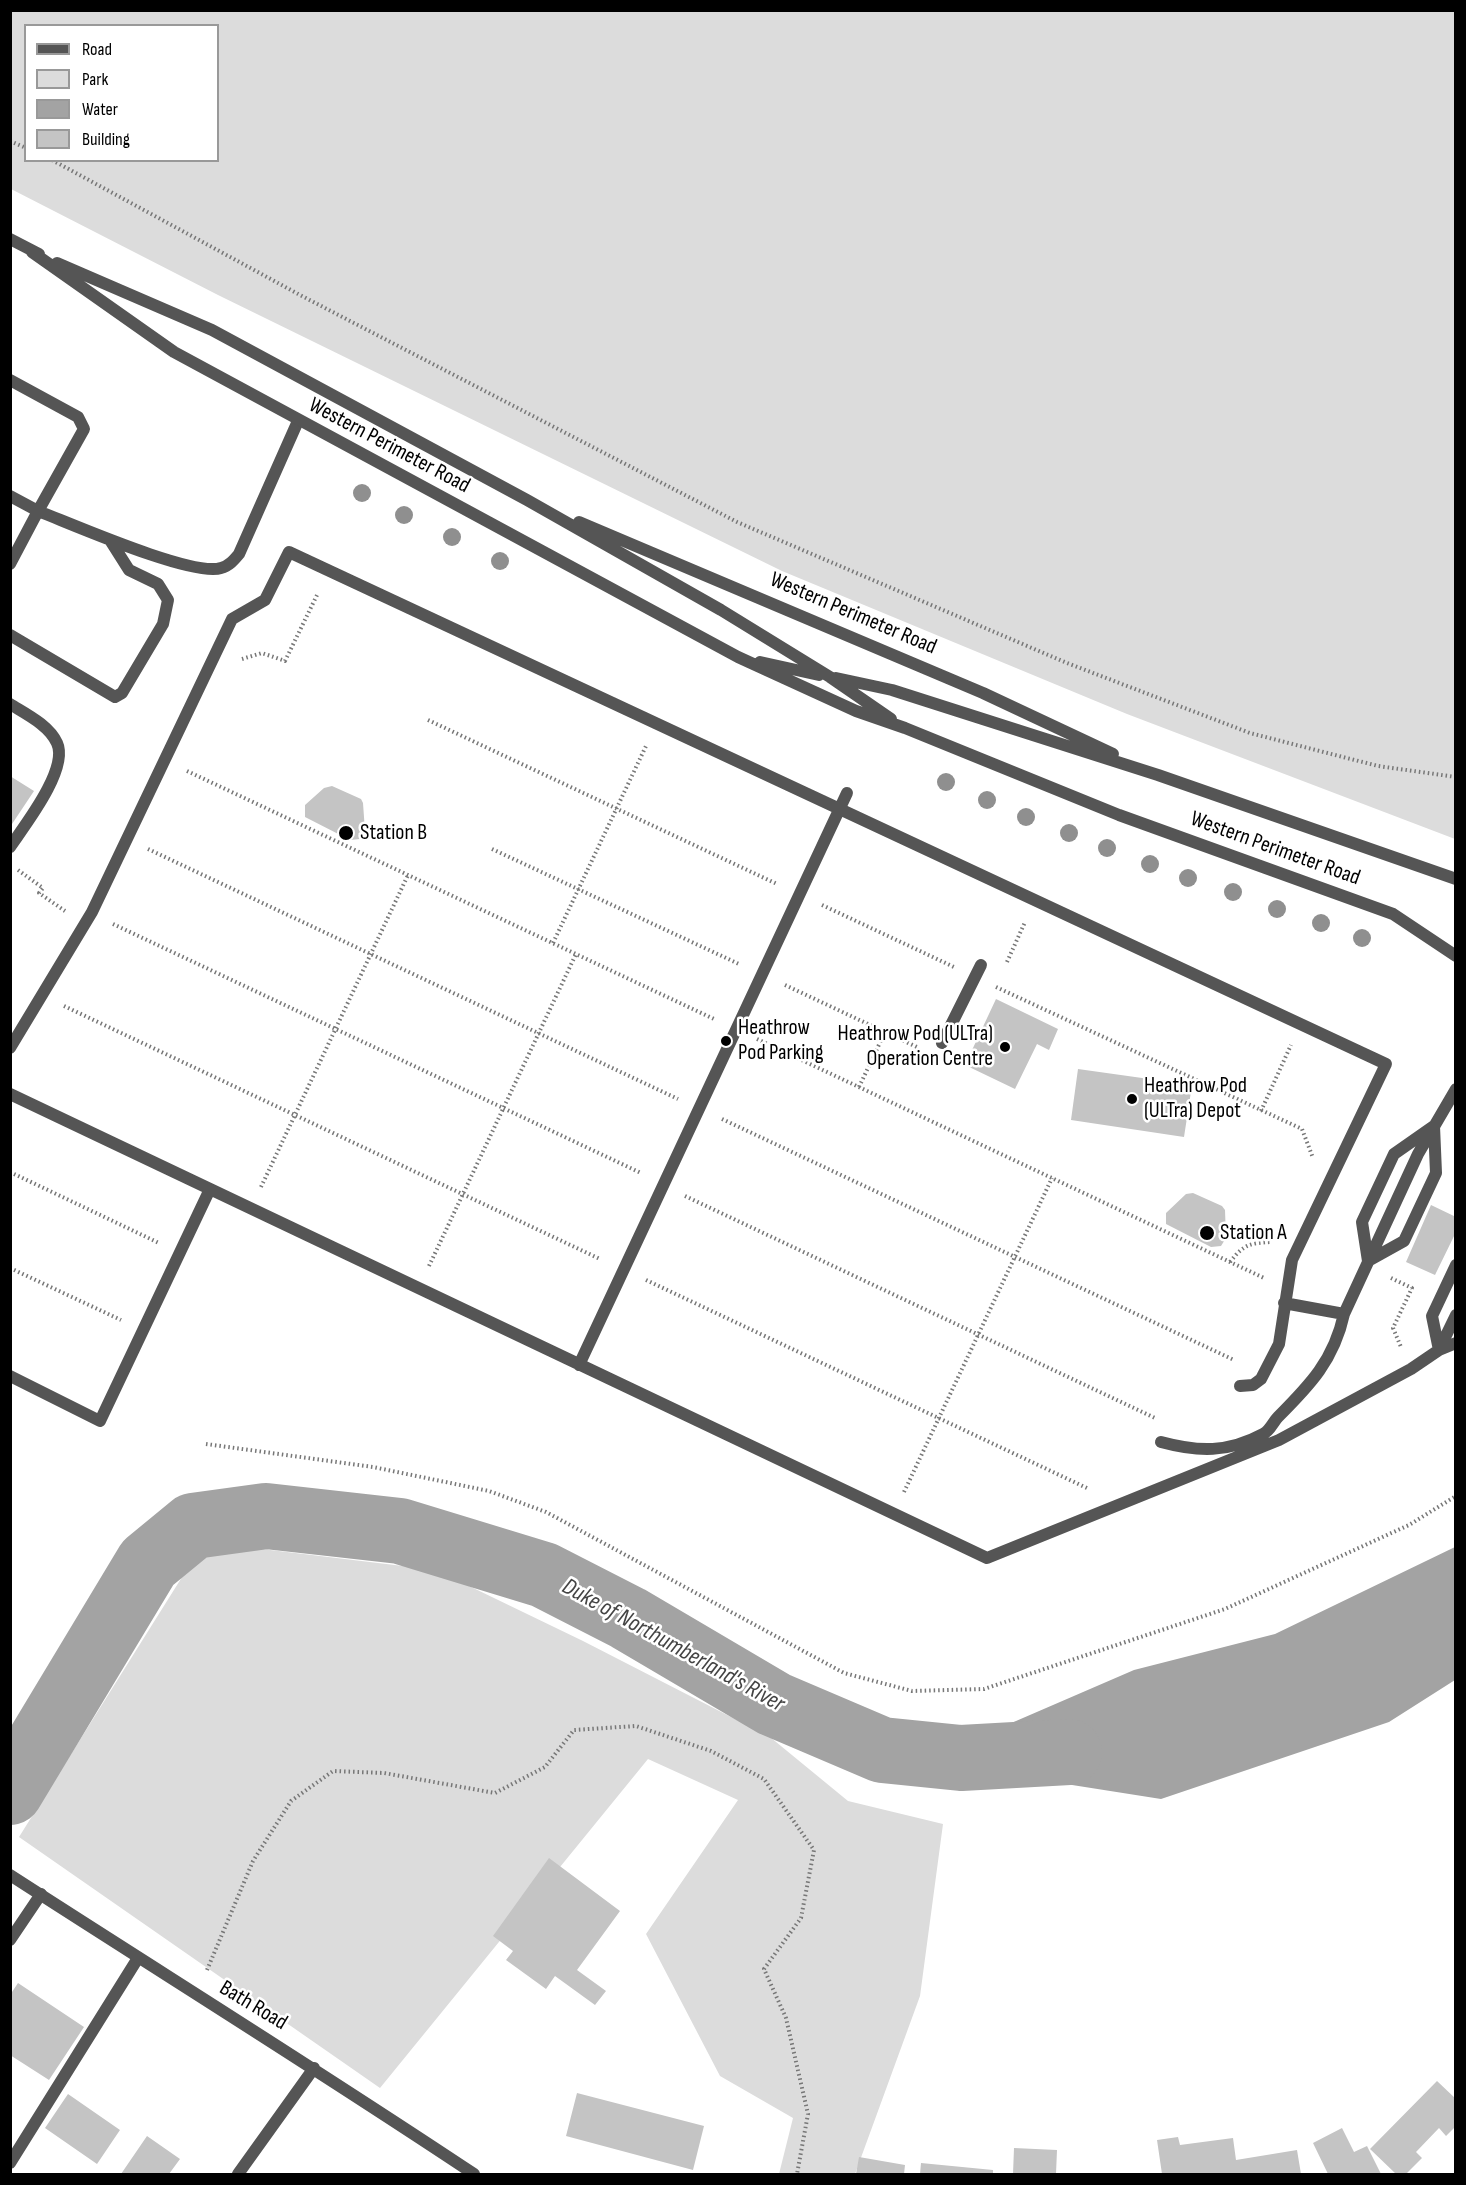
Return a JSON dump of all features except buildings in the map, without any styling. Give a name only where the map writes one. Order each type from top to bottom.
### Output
[{"type":"street","name":"Western Perimeter Road","points":[[10,239],[174,352],[738,657],[828,699],[1119,815],[1393,914],[1455,956]]},
{"type":"street","name":"Western Perimeter Road","points":[[32,252],[212,330],[527,500],[721,610],[830,677],[905,728]]},
{"type":"street","points":[[10,380],[78,417],[84,429],[14,550],[10,564]]},
{"type":"street","points":[[10,496],[38,511],[186,566],[221,568],[233,562],[239,554],[298,421]]},
{"type":"street","name":"Western Perimeter Road","points":[[527,500],[983,693],[1158,775]]},
{"type":"street","points":[[10,635],[115,697],[122,693],[131,682],[163,624],[168,600],[158,584],[129,570],[111,540]]},
{"type":"street","points":[[10,1048],[92,912],[232,619],[265,600],[289,552],[1386,1064],[1292,1260],[1279,1344],[1261,1379],[1253,1385],[1240,1386]]},
{"type":"street","name":"Western Perimeter Road","points":[[738,657],[892,690],[1158,775],[1455,879]]},
{"type":"street","points":[[10,704],[44,726],[57,742],[60,756],[45,795],[10,847]]},
{"type":"street","points":[[579,1365],[847,793]]},
{"type":"street","points":[[942,1043],[978,971]]},
{"type":"street","points":[[1161,1442],[1195,1451],[1220,1449],[1265,1433],[1321,1371],[1368,1261],[1434,1126],[1455,1089]]},
{"type":"street","points":[[10,1094],[987,1558],[1279,1440],[1455,1343]]},
{"type":"street","points":[[1368,1261],[1404,1241],[1436,1173],[1434,1126]]},
{"type":"street","points":[[1368,1261],[1362,1222],[1394,1154],[1434,1126]]},
{"type":"street","points":[[10,1376],[100,1421],[210,1189]]},
{"type":"street","points":[[1439,1350],[1432,1316],[1455,1265]]},
{"type":"street","points":[[1284,1303],[1344,1314]]},
{"type":"street","points":[[1439,1350],[1455,1315]]},
{"type":"street","name":"Bath Road","points":[[10,1875],[196,1996],[314,2068],[474,2175]]},
{"type":"street","points":[[10,1940],[41,1894]]},
{"type":"street","points":[[10,2163],[138,1958]]},
{"type":"street","points":[[237,2175],[314,2068]]},
{"type":"path","points":[[10,141],[24,147]]},
{"type":"path","points":[[56,162],[300,295],[737,522],[1067,663],[1250,733],[1378,766],[1455,777]]},
{"type":"path","points":[[233,665],[254,654],[271,654],[285,661],[329,570]]},
{"type":"path","points":[[428,720],[777,884]]},
{"type":"path","points":[[553,943],[657,723]]},
{"type":"path","points":[[181,768],[721,1022]]},
{"type":"path","points":[[144,847],[678,1099]]},
{"type":"path","points":[[492,849],[740,964]]},
{"type":"path","points":[[10,864],[43,888],[39,893],[68,913]]},
{"type":"path","points":[[251,1209],[408,875]]},
{"type":"path","points":[[818,903],[978,971],[1302,1130],[1313,1158],[1313,1169]]},
{"type":"path","points":[[106,921],[641,1174]]},
{"type":"path","points":[[419,1288],[576,954]]},
{"type":"path","points":[[67,1008],[601,1259]]},
{"type":"path","points":[[858,1087],[885,1032]]},
{"type":"path","points":[[754,1038],[1269,1280]]},
{"type":"path","points":[[717,1117],[1237,1362]]},
{"type":"path","points":[[10,1172],[162,1245],[182,1248]]},
{"type":"path","points":[[894,1514],[1052,1178]]},
{"type":"path","points":[[681,1195],[1157,1419]]},
{"type":"path","points":[[1230,1262],[1236,1254],[1254,1241],[1277,1240]]},
{"type":"path","points":[[10,1268],[127,1322],[144,1327]]},
{"type":"path","points":[[643,1279],[1092,1490]]},
{"type":"path","points":[[206,1444],[373,1467],[489,1491],[546,1512],[844,1673],[912,1690],[984,1689],[1225,1609],[1409,1525],[1455,1496]]},
{"type":"path","points":[[196,1996],[253,1861],[291,1802],[333,1771],[384,1773],[495,1793],[545,1767],[574,1730],[636,1726],[711,1751],[764,1779],[814,1850],[801,1918],[764,1969],[786,2018],[808,2114],[797,2175]]},
{"type":"green space","points":[[10,11],[1455,11],[1455,839],[1127,714],[782,571],[218,295],[11,189]]},
{"type":"green space","points":[[204,1542],[436,1570],[583,1641],[770,1737],[848,1801],[943,1824],[920,1996],[855,2174],[779,2174],[793,2118],[720,2076],[646,1934],[738,1800],[648,1759],[380,2088],[19,1837]]},
{"type":"water","points":[[1455,1547],[1455,1680],[1389,1722],[1161,1799],[977,1770],[979,1737],[1134,1670],[1275,1634]]},
{"type":"waterway","name":"Duke of Northumberland's River","points":[[10,1792],[148,1563],[193,1526],[266,1516],[400,1531],[544,1575],[628,1618],[774,1704],[882,1750],[961,1758],[1069,1752]]},
{"type":"place","name":"Station B","points":[[346,833]]},
{"type":"place","name":"Heathrow Pod Parking","points":[[726,1041]]},
{"type":"place","name":"Heathrow Pod (ULTra) Operation Centre","points":[[1005,1047]]},
{"type":"place","name":"Heathrow Pod (ULTra) Depot","points":[[1132,1099]]},
{"type":"place","name":"Station A","points":[[1207,1233]]}]
